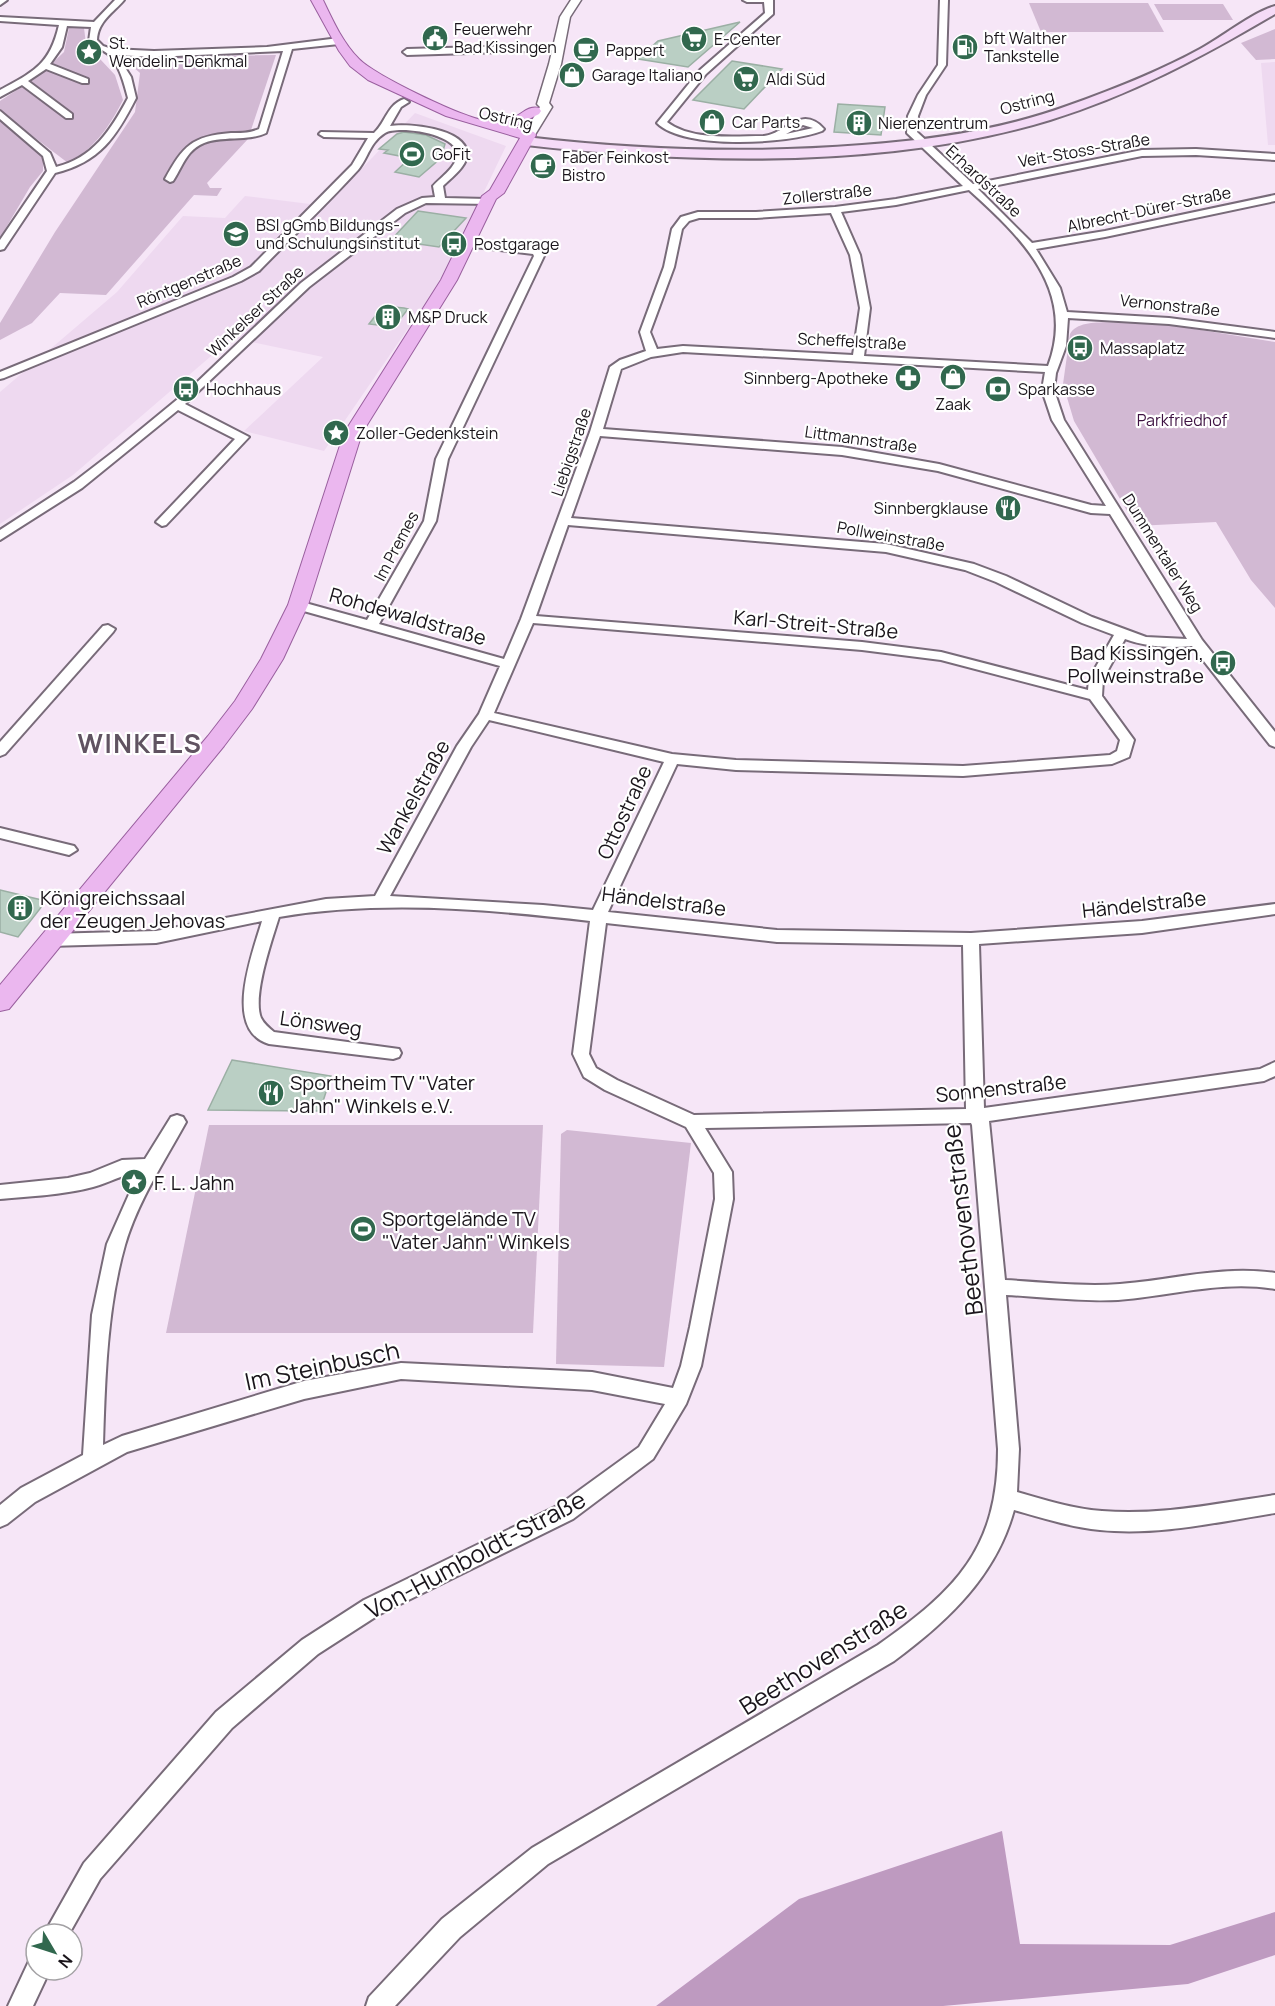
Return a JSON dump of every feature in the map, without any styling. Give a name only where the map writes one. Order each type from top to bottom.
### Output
[{"type":"main road","name":"Ostring","points":[[317,0],[326,22],[356,63],[399,96],[453,123],[615,152],[740,156],[827,153],[922,143],[993,130],[1067,110],[1134,84],[1198,54],[1275,9]]},
{"type":"main road","points":[[1254,21],[1275,16]]},
{"type":"main road","name":"Ostring","points":[[399,96],[406,93],[456,115],[522,137]]},
{"type":"main road","points":[[456,115],[508,124],[519,122],[538,107]]},
{"type":"main road","points":[[0,1002],[49,940],[177,791],[244,705],[272,659],[298,605],[353,433],[449,280],[489,199],[496,193],[522,137]]},
{"type":"street","points":[[120,0],[95,25],[93,41],[100,48],[111,52],[177,54],[288,48],[339,41]]},
{"type":"street","points":[[522,137],[538,107],[558,48],[565,17],[576,0]]},
{"type":"street","points":[[747,0],[768,0],[769,14],[703,72],[662,123],[671,131],[699,136],[740,139],[777,136]]},
{"type":"street","name":"Erhardstraße","points":[[944,0],[942,65],[922,95],[912,116],[912,133],[971,187],[1029,247],[1045,269],[1056,291],[1062,315]]},
{"type":"street","points":[[0,19],[95,25]]},
{"type":"street","points":[[0,94],[22,81],[53,57],[59,45],[63,24]]},
{"type":"street","points":[[170,179],[184,153],[195,143],[211,137],[247,136],[263,131],[288,48]]},
{"type":"street","points":[[407,52],[558,48]]},
{"type":"street","points":[[0,247],[52,171],[76,164],[96,152],[115,132],[132,98],[127,77],[111,52]]},
{"type":"street","points":[[44,65],[85,81]]},
{"type":"street","points":[[22,81],[69,116]]},
{"type":"street","name":"Röntgenstraße","points":[[0,376],[237,279],[255,269],[356,166],[369,142],[380,133],[397,105],[399,96]]},
{"type":"street","points":[[0,114],[47,155],[52,171]]},
{"type":"street","points":[[324,134],[380,133],[405,126],[425,129],[458,144],[462,152],[460,163],[438,186],[440,199]]},
{"type":"street","name":"Veit-Stoss-Straße","points":[[971,187],[1142,153],[1196,152],[1275,157]]},
{"type":"street","name":"Zollerstraße","points":[[652,352],[645,332],[669,267],[677,229],[685,219],[698,215],[756,215],[835,210],[896,202],[971,187]]},
{"type":"street","name":"Albrecht-Dürer-Straße","points":[[1029,247],[1105,234],[1275,198]]},
{"type":"street","name":"Winkelser Straße","points":[[0,536],[78,484],[178,405],[305,285],[401,211],[425,200],[489,199]]},
{"type":"street","points":[[835,210],[855,255],[865,308],[858,357]]},
{"type":"street","name":"Im Premes","points":[[372,624],[430,521],[434,509],[436,479],[442,459],[539,256],[538,251],[525,248],[466,243]]},
{"type":"street","points":[[1050,369],[1060,345],[1062,315]]},
{"type":"street","name":"Vernonstraße","points":[[1062,315],[1131,316],[1207,324],[1275,335]]},
{"type":"street","name":"Scheffelstraße","points":[[652,352],[683,349],[1050,369]]},
{"type":"street","name":"Liebigstraße","points":[[486,715],[528,619],[596,432],[616,367],[634,357],[652,352]]},
{"type":"street","name":"Dummentaler Weg","points":[[1050,369],[1048,391],[1058,420],[1196,642],[1275,742]]},
{"type":"street","points":[[162,522],[243,437],[233,435],[178,405]]},
{"type":"street","name":"Littmannstraße","points":[[596,432],[852,452],[939,468],[1091,509],[1116,511]]},
{"type":"street","name":"Pollweinstraße","points":[[564,521],[886,548],[969,567],[1001,579],[1087,620],[1144,641],[1173,644],[1196,642]]},
{"type":"street","name":"Rohdewaldstraße","points":[[298,605],[372,624],[507,664]]},
{"type":"street","name":"Karl-Streit-Straße","points":[[528,619],[862,646],[941,656],[1095,696]]},
{"type":"street","points":[[0,751],[108,629]]},
{"type":"street","points":[[486,715],[672,759],[736,765],[952,771],[1112,759],[1124,754],[1127,740],[1095,696],[1096,679],[1122,632]]},
{"type":"street","name":"Wankelstraße","points":[[380,901],[464,747],[486,715]]},
{"type":"street","name":"Ottostraße","points":[[599,915],[672,759]]},
{"type":"street","points":[[0,832],[69,850]]},
{"type":"street","name":"Händelstraße","points":[[49,940],[156,937],[326,904],[380,901],[599,915],[777,936],[971,939],[1142,927],[1275,909]]},
{"type":"street","name":"Lönsweg","points":[[272,913],[254,980],[252,1016],[257,1026],[269,1038],[393,1053]]},
{"type":"street","points":[[599,915],[580,1054],[590,1072],[611,1085],[692,1122]]},
{"type":"street","name":"Beethovenstraße","points":[[378,2006],[451,1928],[540,1856],[886,1653],[927,1624],[957,1593],[981,1562],[998,1528],[1007,1498],[1009,1464],[997,1287],[981,1123],[975,1116],[971,939]]},
{"type":"street","name":"Sonnenstraße","points":[[692,1122],[975,1116],[1264,1075],[1275,1068]]},
{"type":"street","points":[[93,1461],[102,1315],[116,1244],[150,1166],[177,1122]]},
{"type":"street","name":"Von-Humboldt-Straße","points":[[63,1922],[92,1871],[224,1720],[310,1647],[372,1607],[566,1512],[646,1453],[679,1398],[691,1366],[724,1199],[723,1172],[692,1122]]},
{"type":"street","points":[[0,1192],[93,1180],[122,1167],[150,1166]]},
{"type":"street","points":[[997,1287],[1118,1292],[1249,1277],[1275,1281]]},
{"type":"street","name":"Im Steinbusch","points":[[0,1516],[28,1495],[122,1445],[304,1390],[401,1371],[592,1381],[679,1398]]},
{"type":"street","points":[[1007,1498],[1081,1519],[1103,1521],[1161,1519],[1275,1504]]},
{"type":"street","points":[[20,2006],[32,1982]]},
{"type":"shaded area","points":[[1275,62],[1275,145],[1268,145],[1261,63]]},
{"type":"shaded area","points":[[415,113],[506,146],[433,292],[324,451],[244,431],[323,357],[232,338],[73,475],[0,524],[0,392],[117,292],[183,216],[225,218],[245,196],[326,206]]},
{"type":"shaded area","points":[[1002,1831],[1020,1944],[1170,1945],[1275,1912],[1275,1955],[1188,1984],[943,2006],[656,2006],[799,1899]]},
{"type":"green space","points":[[1029,3],[1148,3],[1164,32],[1041,32]]},
{"type":"green space","points":[[1154,4],[1223,4],[1233,20],[1163,20]]},
{"type":"green space","points":[[69,28],[84,28],[86,44],[115,75],[123,100],[113,119],[100,136],[86,151],[68,163],[0,111],[0,101],[41,74],[64,52]]},
{"type":"green space","points":[[1275,29],[1275,59],[1256,60],[1241,43]]},
{"type":"green space","points":[[276,55],[248,139],[207,183],[210,188],[222,188],[217,196],[194,195],[106,295],[60,293],[32,323],[0,340],[0,323],[55,232],[135,112],[140,73],[122,57]]},
{"type":"green space","points":[[0,121],[43,156],[43,171],[30,187],[0,238]]},
{"type":"green space","name":"Parkfriedhof","points":[[1121,322],[1170,325],[1275,342],[1275,608],[1251,580],[1216,522],[1136,526],[1074,421],[1063,384],[1070,334],[1074,329],[1086,324]]},
{"type":"green space","name":"Sportgelände TV \"Vater Jahn\" Winkels","points":[[209,1125],[543,1125],[533,1333],[166,1333]]},
{"type":"green space","points":[[567,1130],[691,1143],[664,1367],[556,1364],[561,1134]]},
{"type":"building","name":"E-Center","points":[[740,22],[688,67],[638,59],[658,41]]},
{"type":"building","name":"Aldi Süd","points":[[732,61],[782,69],[744,109],[693,100]]},
{"type":"building","name":"Nierenzentrum","points":[[838,104],[885,107],[881,135],[834,132]]},
{"type":"building","name":"GoFit","points":[[404,132],[426,135],[445,144],[441,158],[419,177],[395,172],[410,158],[384,153],[388,150],[379,149],[397,134]]},
{"type":"building","points":[[418,211],[466,218],[439,247],[391,240]]},
{"type":"building","name":"M&P Druck","points":[[383,306],[408,309],[394,327],[369,324]]},
{"type":"building","name":"Königreichssaal der Zeugen Jehovas","points":[[0,890],[46,901],[18,937],[0,932]]},
{"type":"building","name":"Sportheim TV \"Vater Jahn\" Winkels e.V.","points":[[232,1060],[331,1076],[320,1111],[208,1110]]},
{"type":"place","name":"Feuerwehr Bad Kissingen","points":[[435,38]]},
{"type":"place","name":"E-Center","points":[[694,39]]},
{"type":"place","name":"bft Walther Tankstelle","points":[[965,47]]},
{"type":"place","name":"Pappert","points":[[586,50]]},
{"type":"place","name":"St. Wendelin-Denkmal","points":[[89,52]]},
{"type":"place","name":"Garage Italiano","points":[[572,75]]},
{"type":"place","name":"Aldi Süd","points":[[746,79]]},
{"type":"place","name":"Car Parts","points":[[712,122]]},
{"type":"place","name":"Nierenzentrum","points":[[859,123]]},
{"type":"place","name":"GoFit","points":[[412,154]]},
{"type":"place","name":"Faber Feinkost Bistro","points":[[543,166]]},
{"type":"place","name":"BSI gGmb Bildungs- und Schulungsinstitut","points":[[236,234]]},
{"type":"place","name":"Postgarage","points":[[454,244]]},
{"type":"place","name":"M&P Druck","points":[[388,317]]},
{"type":"place","name":"Massaplatz","points":[[1080,348]]},
{"type":"place","name":"Zaak","points":[[953,377]]},
{"type":"place","name":"Sinnberg-Apotheke","points":[[908,378]]},
{"type":"place","name":"Hochhaus","points":[[186,389]]},
{"type":"place","name":"Sparkasse","points":[[998,389]]},
{"type":"place","name":"Zoller-Gedenkstein","points":[[336,433]]},
{"type":"place","name":"Sinnbergklause","points":[[1008,508]]},
{"type":"place","name":"Bad Kissingen, Pollweinstraße","points":[[1223,663]]},
{"type":"place","name":"Königreichssaal der Zeugen Jehovas","points":[[20,908]]},
{"type":"place","name":"Sportheim TV \"Vater Jahn\" Winkels e.V.","points":[[271,1093]]},
{"type":"place","name":"F. L. Jahn","points":[[134,1182]]},
{"type":"place","name":"Sportgelände TV \"Vater Jahn\" Winkels","points":[[363,1229]]},
{"type":"district","name":"WINKELS","points":[[140,743]]}]
